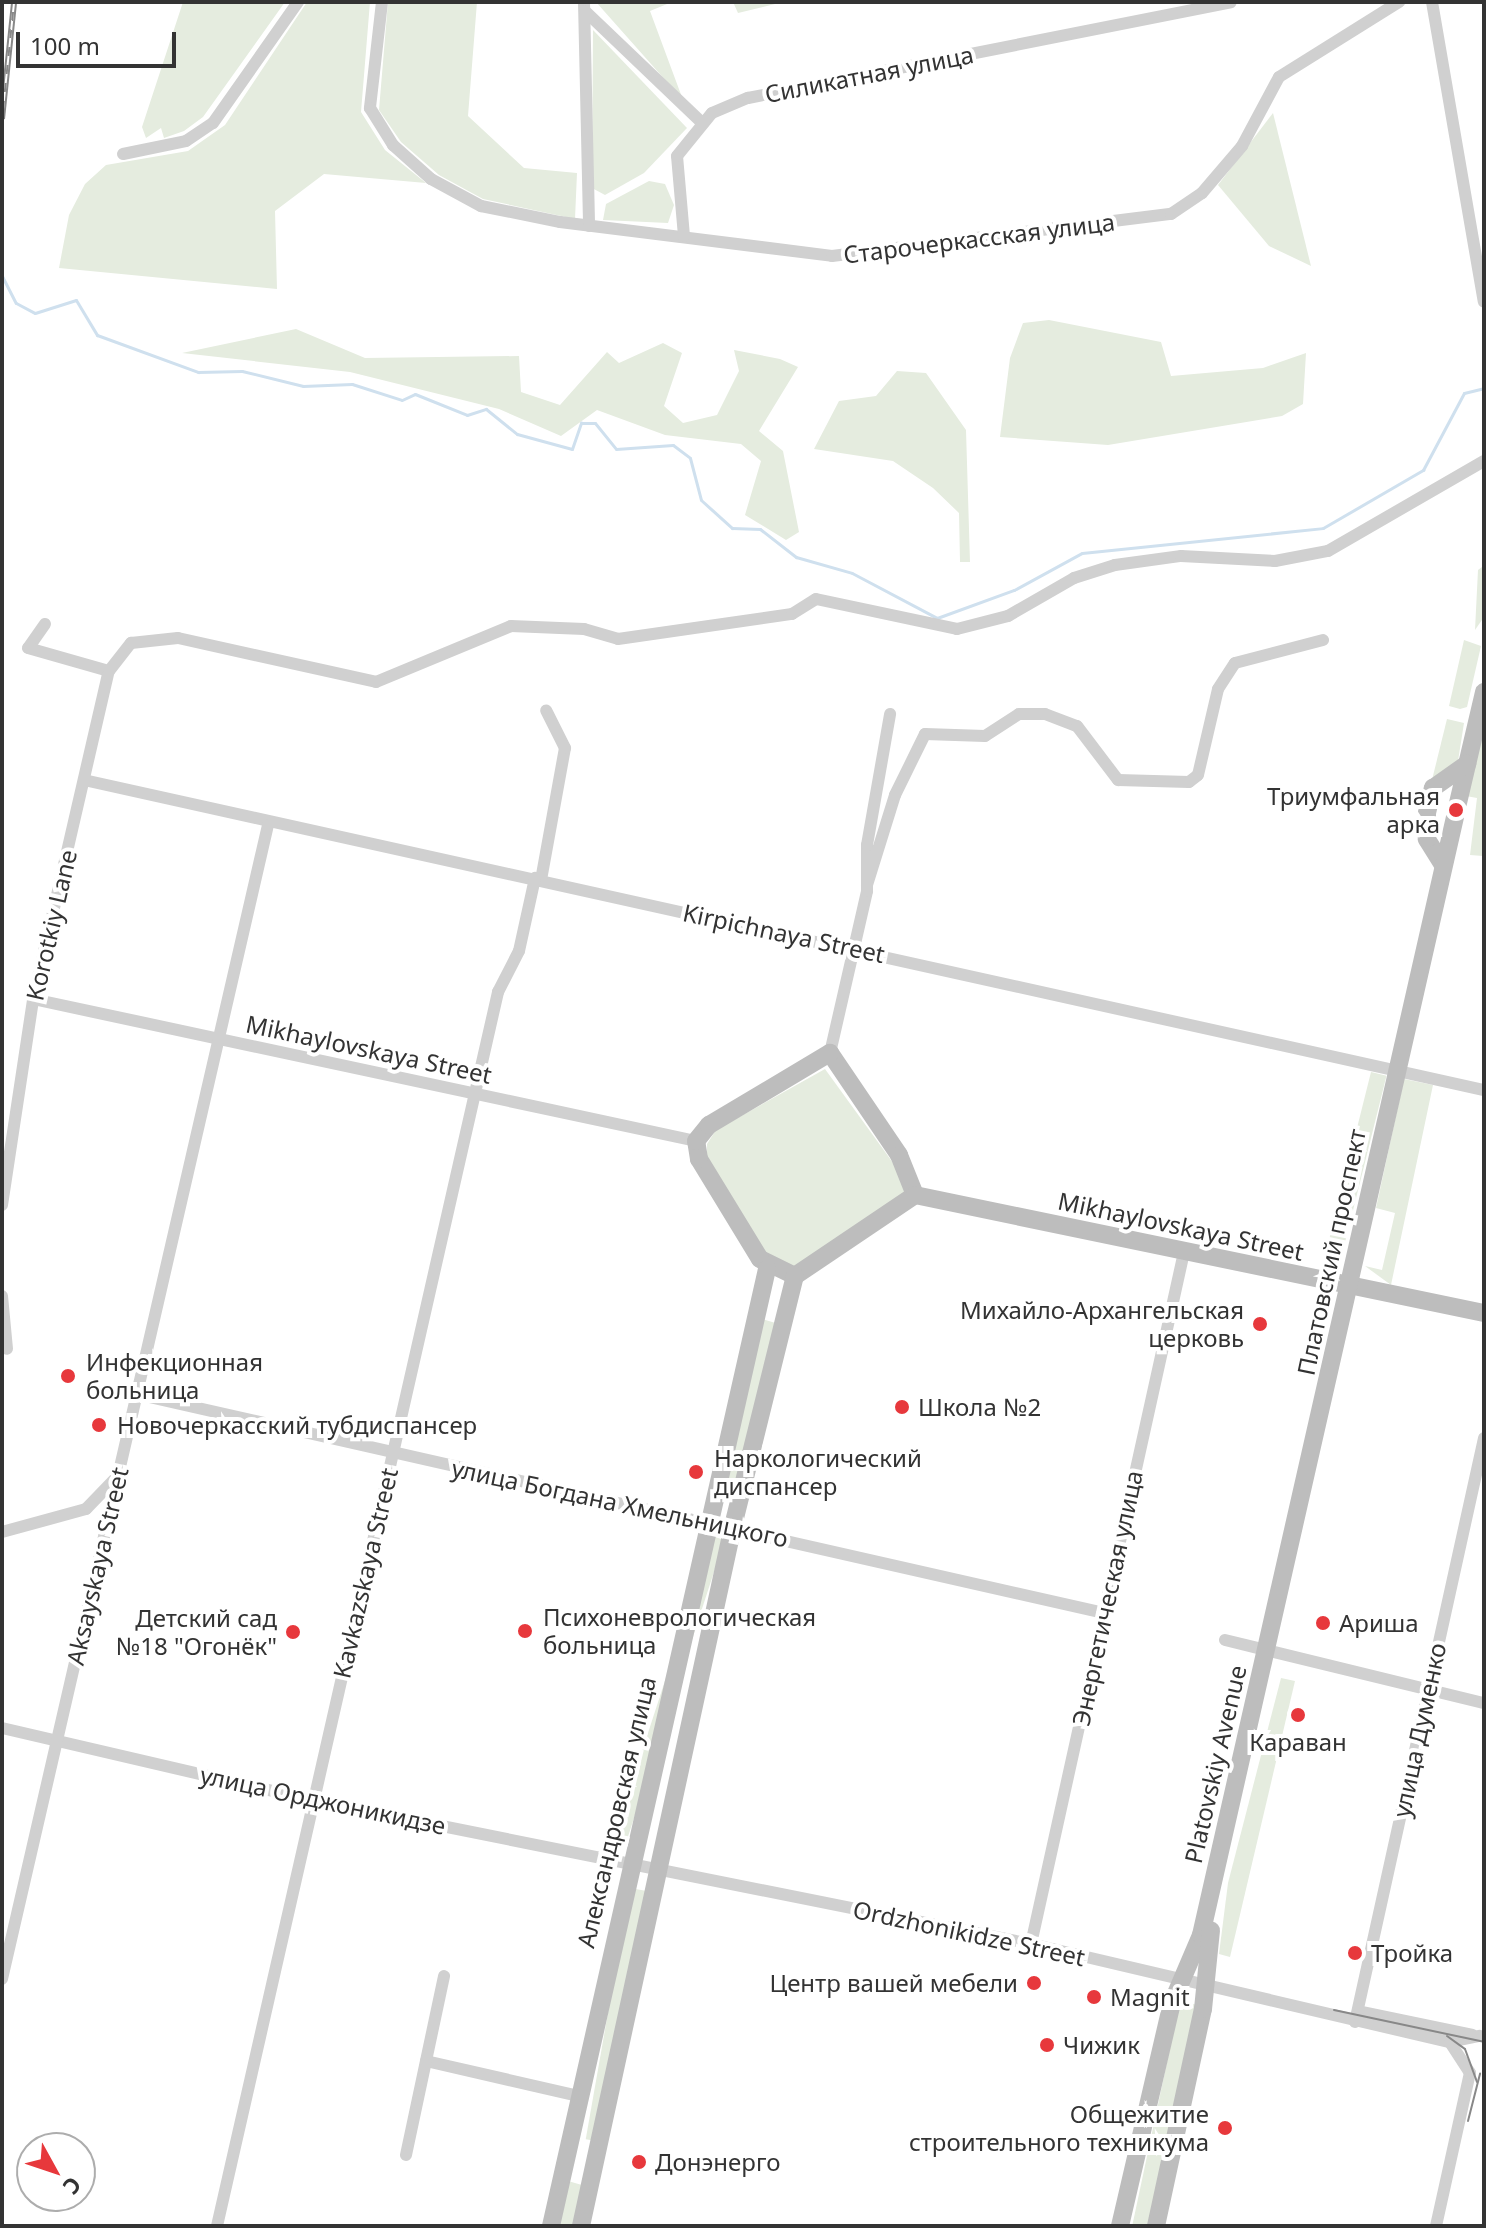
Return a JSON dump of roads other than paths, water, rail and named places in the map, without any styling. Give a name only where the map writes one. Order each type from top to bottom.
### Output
[{"type":"street","points":[[123,154],[186,141],[213,123],[298,2]]},
{"type":"street","name":"Старочеркасская улица","points":[[382,2],[370,108],[393,145],[431,179],[481,206],[589,226],[832,256],[1171,214],[1202,193],[1242,146],[1279,77],[1399,2]]},
{"type":"street","points":[[1158,2],[1162,15]]},
{"type":"street","name":"Силикатная улица","points":[[684,236],[677,156],[702,123],[748,98],[1231,2]]},
{"type":"street","points":[[1432,2],[1484,302]]},
{"type":"street","points":[[584,7],[702,123]]},
{"type":"street","points":[[584,7],[589,226]]},
{"type":"street","name":"Korotkiy Lane","points":[[2,1203],[33,999],[109,671],[119,651],[178,638],[376,682],[511,626],[584,629],[618,639],[792,614],[816,599],[957,629],[1008,616],[1074,578],[1115,565],[1181,556],[1275,561],[1328,551],[1484,461]]},
{"type":"street","points":[[45,624],[28,648],[109,671]]},
{"type":"street","points":[[581,2226],[733,1526],[795,1276],[915,1195],[899,1155],[830,1053],[867,885],[895,795],[925,734],[985,736],[1019,714],[1077,726],[1118,780],[1189,782],[1198,775],[1218,689],[1235,663],[1323,640]]},
{"type":"street","name":"Платовский проспект","points":[[1268,1649],[1395,1069],[1484,692]]},
{"type":"street","name":"Kavkazskaya Street","points":[[217,2226],[392,1454],[479,1098],[498,992],[519,951],[538,879],[565,748],[546,710]]},
{"type":"street","points":[[867,885],[890,714]]},
{"type":"street","points":[[1443,865],[1427,839],[1427,813],[1433,788],[1467,764]]},
{"type":"street","name":"Kirpichnaya Street","points":[[84,780],[268,825],[538,879],[1484,1090]]},
{"type":"street","name":"Aksayskaya Street","points":[[2,1979],[268,825]]},
{"type":"street","name":"Mikhaylovskaya Street","points":[[33,999],[479,1098],[696,1141]]},
{"type":"street","points":[[795,1276],[767,1269],[699,1159],[696,1141],[709,1125],[830,1053]]},
{"type":"street","points":[[2,1159],[11,1147]]},
{"type":"street","name":"Mikhaylovskaya Street","points":[[915,1195],[1484,1313]]},
{"type":"street","name":"Энергетическая улица","points":[[1031,1944],[1184,1252]]},
{"type":"street","name":"Александровская улица","points":[[551,2226],[629,1862],[767,1269]]},
{"type":"street","points":[[2,1296],[7,1349]]},
{"type":"street","name":"улица Богдана Хмельницкого","points":[[136,1394],[392,1454],[707,1520],[1104,1613]]},
{"type":"street","name":"улица Думенко","points":[[1356,2016],[1484,1438]]},
{"type":"street","points":[[2,1532],[86,1509],[119,1473]]},
{"type":"street","points":[[1225,1640],[1484,1703]]},
{"type":"street","name":"Platovskiy Avenue","points":[[1120,2226],[1183,1980],[1201,1935],[1268,1649]]},
{"type":"street","name":"Platovskiy Avenue","points":[[1156,2226],[1268,1649]]},
{"type":"street","name":"улица Орджоникидзе","points":[[2,1728],[312,1800],[658,1869]]},
{"type":"street","name":"Ordzhonikidze Street","points":[[658,1869],[1031,1944],[1204,1985],[1356,2016]]},
{"type":"street","points":[[406,2155],[444,1976]]},
{"type":"street","points":[[1356,2016],[1481,2037]]},
{"type":"street","points":[[1356,2016],[1450,2042],[1481,2037]]},
{"type":"street","points":[[1436,2226],[1470,2073],[1450,2042]]},
{"type":"street","points":[[426,2061],[579,2096]]},
{"type":"waterway","points":[[2,276],[16,303],[35,313],[76,300],[97,335],[198,372],[242,371],[303,386],[352,384],[402,400],[415,394],[467,415],[486,409],[517,434],[572,449],[581,423],[595,423],[616,449],[673,445],[690,458],[701,500],[732,528],[760,529],[796,557],[852,573],[937,618],[1014,590],[1082,553],[1323,528],[1423,470],[1464,393],[1484,388]]},
{"type":"tram line","points":[[1334,2010],[1484,2042]]},
{"type":"tram line","points":[[1447,2036],[1465,2049],[1477,2082]]},
{"type":"tram line","points":[[1468,2121],[1480,2074]]},
{"type":"railway","points":[[2,119],[14,2]]},
{"type":"place","name":"Триумфальная арка","points":[[1456,810]]},
{"type":"place","name":"Михайло-Архангельская церковь","points":[[1260,1324]]},
{"type":"place","name":"Инфекционная больница","points":[[68,1376]]},
{"type":"place","name":"Школа №2","points":[[902,1407]]},
{"type":"place","name":"Новочеркасский тубдиспансер","points":[[99,1425]]},
{"type":"place","name":"Наркологический диспансер","points":[[696,1472]]},
{"type":"place","name":"Ариша","points":[[1323,1623]]},
{"type":"place","name":"Психоневрологическая больница","points":[[525,1631]]},
{"type":"place","name":"Детский сад №18 \"Огонёк\"","points":[[293,1632]]},
{"type":"place","name":"Караван","points":[[1298,1715]]},
{"type":"place","name":"Тройка","points":[[1355,1953]]},
{"type":"place","name":"Центр вашей мебели","points":[[1034,1983]]},
{"type":"place","name":"Magnit","points":[[1094,1997]]},
{"type":"place","name":"Чижик","points":[[1047,2045]]},
{"type":"place","name":"Общежитие строительного техникума","points":[[1225,2128]]},
{"type":"place","name":"Донэнерго","points":[[639,2162]]}]
